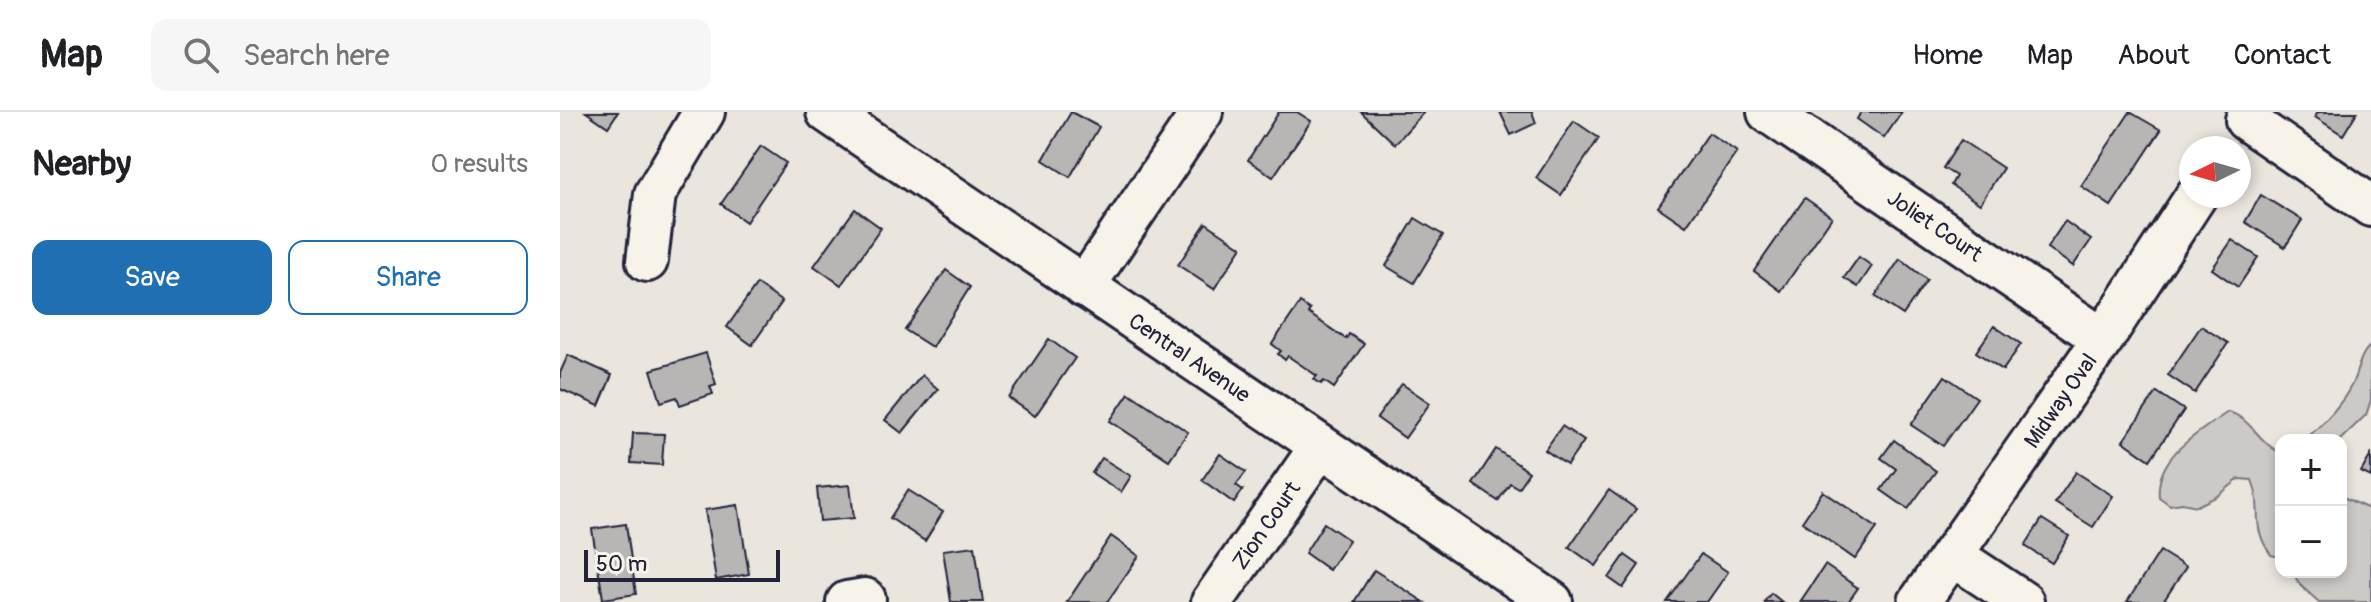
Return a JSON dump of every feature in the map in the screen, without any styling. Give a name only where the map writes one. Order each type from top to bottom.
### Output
[{"type":"street","points":[[647,261],[655,194],[704,112]]},
{"type":"street","name":"Central Avenue","points":[[827,112],[1552,602]]},
{"type":"street","points":[[1084,287],[1202,112]]},
{"type":"street","name":"Joliet Court","points":[[1768,112],[2103,339]]},
{"type":"street","points":[[2241,127],[2371,206]]},
{"type":"street","name":"Midway Oval","points":[[1919,602],[2103,339],[2188,208]]},
{"type":"street","name":"Zion Court","points":[[1212,602],[1320,447]]},
{"type":"street","points":[[1952,555],[2023,602]]},
{"type":"shaded area","points":[[2370,346],[2371,400],[2366,415],[2346,434],[2311,434],[2342,401],[2363,354]]},
{"type":"shaded area","points":[[2228,412],[2243,419],[2275,450],[2275,556],[2271,555],[2260,534],[2252,480],[2239,479],[2218,496],[2197,506],[2182,503],[2170,505],[2159,497],[2164,469],[2171,457],[2192,437]]},
{"type":"shaded area","points":[[2347,499],[2371,510],[2371,602],[2319,602],[2296,578],[2347,578]]},
{"type":"building","points":[[586,112],[618,112],[608,127]]},
{"type":"building","points":[[1071,112],[1099,127],[1070,177],[1043,160]]},
{"type":"building","points":[[1279,112],[1297,112],[1311,121],[1273,177],[1248,160]]},
{"type":"building","points":[[1361,112],[1424,112],[1395,144]]},
{"type":"building","points":[[1500,112],[1532,112],[1536,123],[1511,135]]},
{"type":"building","points":[[1861,112],[1902,112],[1884,138],[1857,119]]},
{"type":"building","points":[[2130,112],[2161,130],[2111,206],[2081,186]]},
{"type":"building","points":[[2318,112],[2357,112],[2343,135],[2315,117]]},
{"type":"building","points":[[1574,121],[1599,138],[1561,195],[1536,178]]},
{"type":"building","points":[[1709,133],[1737,152],[1686,226],[1658,207]]},
{"type":"building","points":[[1961,140],[2003,168],[1980,204],[1951,185],[1956,176],[1943,168]]},
{"type":"building","points":[[761,146],[786,163],[746,222],[721,204]]},
{"type":"building","points":[[2261,195],[2302,220],[2285,247],[2245,222]]},
{"type":"building","points":[[1805,198],[1832,217],[1781,291],[1754,271]]},
{"type":"building","points":[[855,209],[881,228],[841,285],[814,266]]},
{"type":"building","points":[[1415,218],[1443,235],[1414,283],[1386,266]]},
{"type":"building","points":[[2065,221],[2091,240],[2073,266],[2047,248]]},
{"type":"building","points":[[1206,223],[1242,247],[1214,289],[1178,265]]},
{"type":"building","points":[[2232,240],[2258,257],[2238,287],[2212,269]]},
{"type":"building","points":[[1859,257],[1872,266],[1858,287],[1844,278]]},
{"type":"building","points":[[1900,259],[1927,280],[1903,315],[1875,296]]},
{"type":"building","points":[[946,270],[970,287],[932,347],[905,330]]},
{"type":"building","points":[[757,284],[782,302],[752,345],[727,327]]},
{"type":"building","points":[[1300,303],[1310,310],[1308,313],[1346,339],[1349,334],[1364,344],[1334,388],[1324,381],[1321,384],[1314,379],[1317,376],[1288,356],[1285,360],[1278,354],[1281,351],[1272,344]]},
{"type":"building","points":[[1994,326],[2021,344],[2003,370],[1976,352]]},
{"type":"building","points":[[2201,326],[2228,343],[2195,393],[2168,375]]},
{"type":"building","points":[[1049,339],[1075,358],[1035,416],[1009,398]]},
{"type":"building","points":[[706,353],[716,384],[710,386],[713,394],[680,405],[677,397],[661,402],[651,370]]},
{"type":"building","points":[[568,355],[612,375],[599,406],[560,389],[560,373]]},
{"type":"building","points":[[922,375],[938,389],[902,433],[885,420]]},
{"type":"building","points":[[1945,376],[1977,398],[1943,446],[1911,425]]},
{"type":"building","points":[[1402,384],[1430,403],[1405,438],[1377,418]]},
{"type":"building","points":[[2157,392],[2184,410],[2150,460],[2123,441]]},
{"type":"building","points":[[1129,393],[1188,432],[1169,460],[1110,421]]},
{"type":"building","points":[[1562,426],[1584,441],[1567,465],[1545,450]]},
{"type":"building","points":[[633,433],[664,434],[662,465],[631,463]]},
{"type":"building","points":[[1894,440],[1936,471],[1908,509],[1881,490],[1896,469],[1881,458]]},
{"type":"building","points":[[1496,449],[1529,472],[1518,488],[1510,483],[1498,501],[1473,484]]},
{"type":"building","points":[[1220,454],[1246,472],[1236,485],[1243,490],[1234,503],[1202,480]]},
{"type":"building","points":[[2371,455],[2371,477],[2361,472]]},
{"type":"building","points":[[1102,458],[1131,476],[1121,492],[1092,473]]},
{"type":"building","points":[[2076,472],[2113,496],[2093,527],[2055,503]]},
{"type":"building","points":[[850,485],[854,518],[820,521],[817,488]]},
{"type":"building","points":[[908,490],[943,512],[925,541],[890,518]]},
{"type":"building","points":[[1609,490],[1636,509],[1596,566],[1569,547]]},
{"type":"building","points":[[1823,491],[1877,528],[1855,559],[1802,522]]},
{"type":"building","points":[[738,505],[749,574],[716,580],[705,510]]},
{"type":"building","points":[[2042,519],[2069,536],[2052,563],[2025,546]]},
{"type":"building","points":[[1324,523],[1349,540],[1329,570],[1305,553]]},
{"type":"building","points":[[626,524],[636,594],[603,599],[592,529]]},
{"type":"building","points":[[1111,536],[1139,556],[1107,602],[1067,602]]},
{"type":"building","points":[[975,546],[983,602],[951,602],[943,550]]},
{"type":"building","points":[[2160,551],[2186,567],[2163,602],[2127,602]]},
{"type":"building","points":[[1701,554],[1728,572],[1707,602],[1667,602]]},
{"type":"building","points":[[1625,555],[1639,565],[1623,588],[1609,578]]},
{"type":"building","points":[[1825,565],[1858,588],[1848,602],[1800,602]]},
{"type":"building","points":[[1374,570],[1424,602],[1354,602]]},
{"type":"building","points":[[1771,593],[1782,602],[1764,602]]}]
